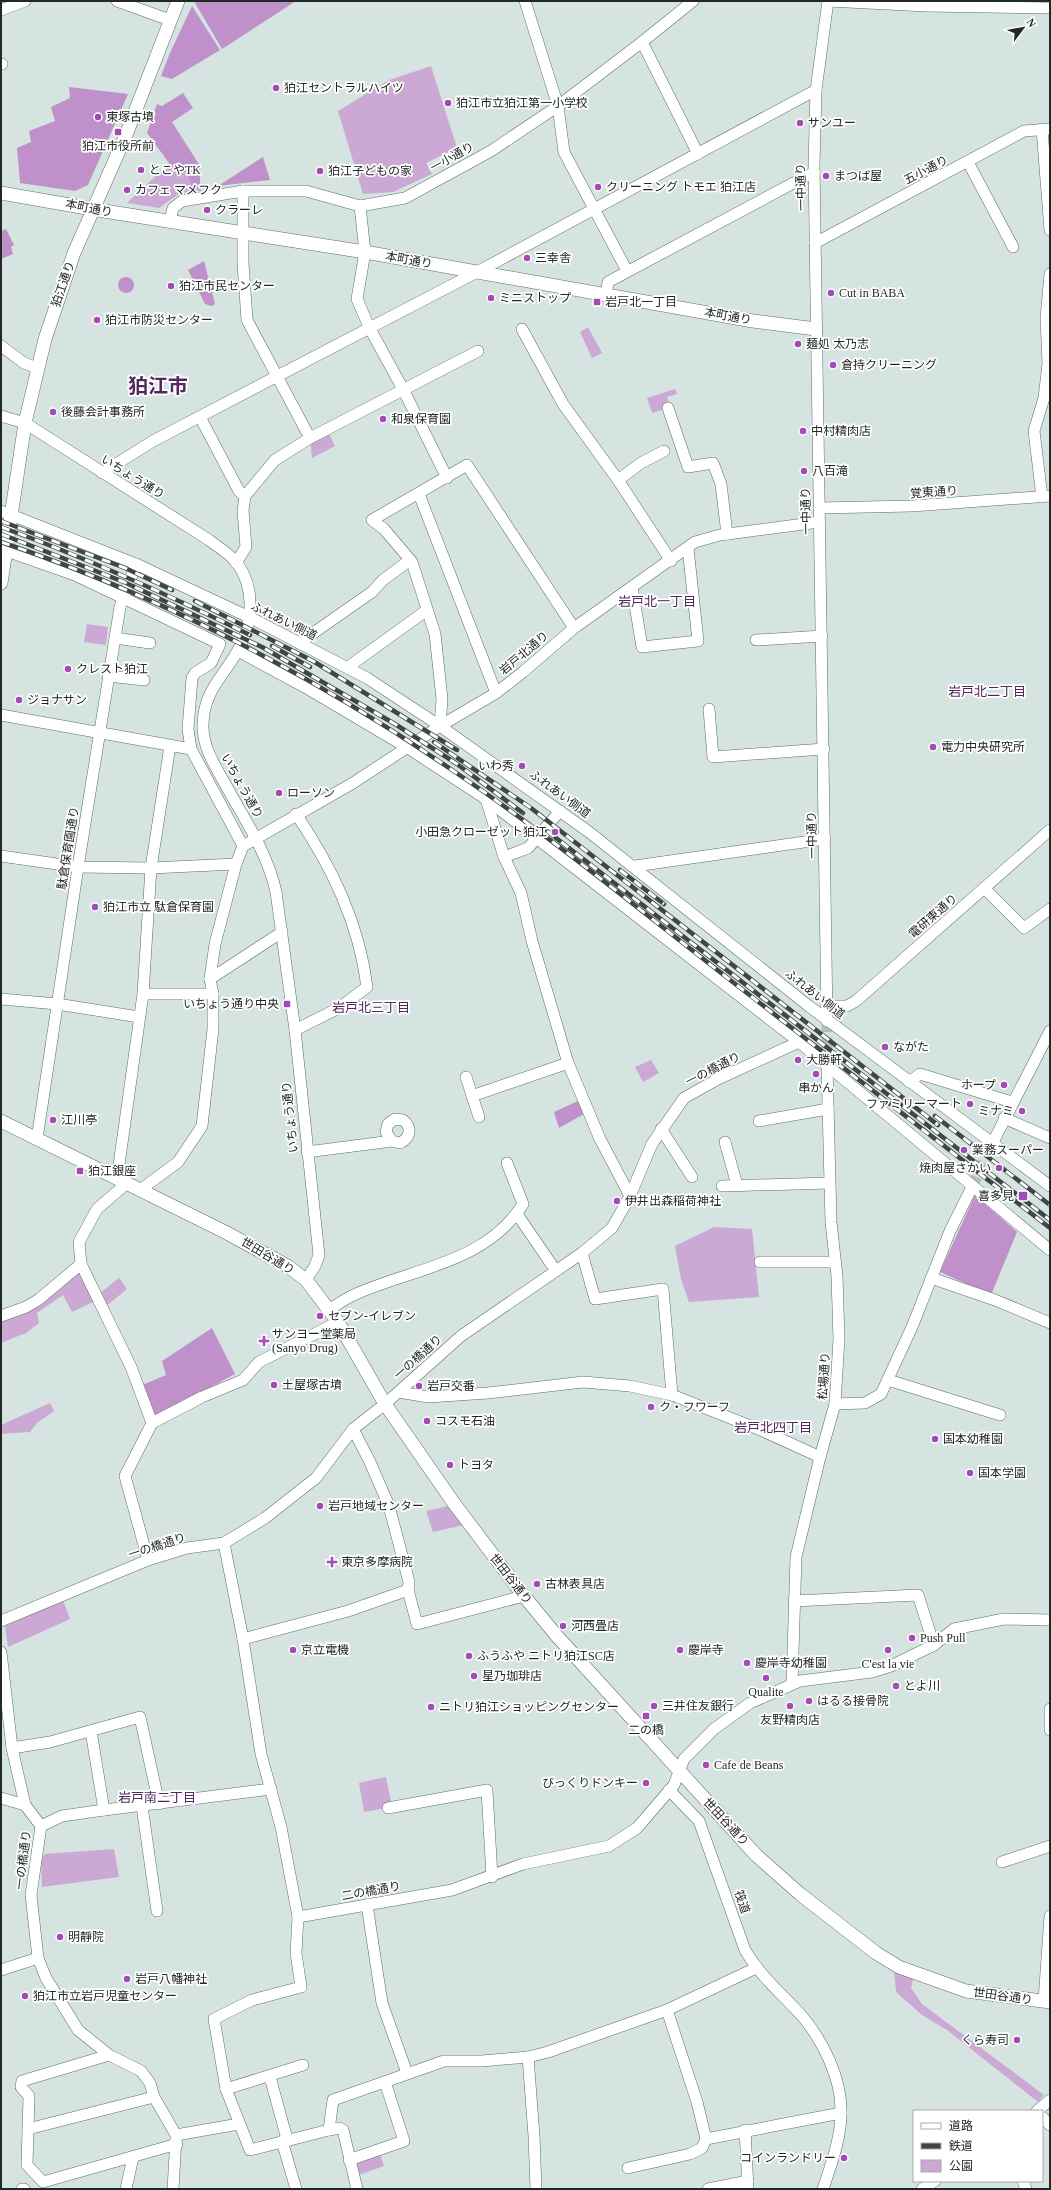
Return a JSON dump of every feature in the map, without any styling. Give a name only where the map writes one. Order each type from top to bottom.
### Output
[{"type":"main road","name":"狛江通り","points":[[1,584],[6,513],[37,368],[63,282],[93,208],[126,135],[178,1]]},
{"type":"main road","name":"本町通り","points":[[1,193],[364,252],[753,321],[816,329]]},
{"type":"main road","name":"世田谷通り","points":[[1,1121],[227,1232],[289,1267],[306,1280],[338,1322],[385,1404],[453,1502],[524,1596],[556,1635],[680,1772],[756,1855],[783,1880],[852,1936],[889,1962],[917,1975],[966,1991],[1047,2002]]},
{"type":"street","points":[[1,10],[25,1]]},
{"type":"street","points":[[117,1],[170,20]]},
{"type":"street","points":[[526,1],[558,106],[564,152],[627,271]]},
{"type":"street","name":"一小通り","points":[[170,221],[173,208],[182,201],[243,191],[306,191],[360,206],[405,198],[491,151],[558,106],[693,1]]},
{"type":"street","points":[[828,1],[926,6],[1043,6]]},
{"type":"street","name":"一中通り","points":[[828,1],[816,90],[814,172],[828,1021]]},
{"type":"street","points":[[642,42],[698,154]]},
{"type":"street","points":[[102,473],[153,441],[477,272],[593,208],[698,154],[816,90]]},
{"type":"street","points":[[1046,129],[1050,230]]},
{"type":"street","name":"五小通り","points":[[815,243],[1024,132],[1046,129]]},
{"type":"street","points":[[968,162],[1013,247]]},
{"type":"street","points":[[606,295],[608,282],[814,172]]},
{"type":"street","points":[[243,191],[243,263],[247,320],[310,438]]},
{"type":"street","points":[[360,206],[364,252],[357,298],[369,327],[404,391],[447,478]]},
{"type":"street","points":[[1046,497],[1034,431],[1044,398],[1049,364],[1046,318],[1050,274]]},
{"type":"street","points":[[522,329],[563,404],[618,480],[671,561]]},
{"type":"street","points":[[1,346],[24,363],[37,368]]},
{"type":"street","points":[[236,563],[246,547],[244,511],[245,496],[275,460],[310,438],[404,391],[478,351]]},
{"type":"street","points":[[668,408],[676,443],[688,467],[713,463],[721,484],[727,534]]},
{"type":"street","name":"いちょう通り","points":[[1,416],[25,423],[209,540],[236,563],[246,582],[250,598],[250,618],[238,650],[211,691],[205,708],[203,727],[210,756],[255,837],[272,875],[282,932],[295,1030],[319,1255],[315,1266],[306,1280]]},
{"type":"street","points":[[200,417],[239,491],[245,496]]},
{"type":"street","points":[[618,480],[641,463],[664,451]]},
{"type":"street","points":[[440,726],[442,698],[435,634],[410,560],[384,529],[372,520],[467,466],[574,628]]},
{"type":"street","points":[[419,494],[496,693]]},
{"type":"street","name":"覚東通り","points":[[819,508],[912,506],[1046,497]]},
{"type":"street","name":"ふれあい側道","points":[[6,513],[136,564],[250,618],[348,667],[440,726],[635,866],[828,1021],[1050,1186]]},
{"type":"street","name":"岩戸北通り","points":[[243,846],[255,837],[353,784],[440,726],[496,693],[574,628],[688,548],[707,538],[727,534],[819,522]]},
{"type":"street","points":[[632,587],[642,648],[698,641],[688,548]]},
{"type":"street","points":[[3,550],[63,570],[220,644],[211,663],[195,673],[192,678],[188,729],[191,749],[243,846],[236,864],[216,944],[210,978],[213,994],[213,1029],[202,1126],[178,1162],[140,1190]]},
{"type":"street","points":[[299,643],[372,592],[383,580],[410,560]]},
{"type":"street","name":"駄倉保育園通り","points":[[37,1139],[108,676],[123,598],[136,564]]},
{"type":"street","points":[[348,667],[427,610]]},
{"type":"street","points":[[756,640],[822,636]]},
{"type":"street","points":[[115,638],[150,643]]},
{"type":"street","points":[[238,650],[310,690],[408,748],[486,799],[799,1042],[972,1187],[1050,1250]]},
{"type":"street","points":[[108,676],[144,680]]},
{"type":"street","points":[[709,709],[713,757],[824,749]]},
{"type":"street","points":[[1,715],[99,734],[191,749]]},
{"type":"street","points":[[152,1424],[128,1361],[81,1264],[79,1242],[97,1209],[122,1181],[139,1017],[143,994],[151,868],[170,746]]},
{"type":"street","points":[[486,799],[504,857],[521,893],[532,941],[568,1064],[600,1139],[630,1196]]},
{"type":"street","points":[[504,857],[528,848],[560,811]]},
{"type":"street","points":[[295,1030],[339,1008],[367,987],[362,961],[343,896],[332,871],[296,814]]},
{"type":"street","name":"電研東通り","points":[[828,1006],[852,1005],[1050,830]]},
{"type":"street","points":[[635,866],[825,840]]},
{"type":"street","points":[[1,856],[78,868],[151,868],[236,864]]},
{"type":"street","points":[[984,888],[1024,928],[1050,909]]},
{"type":"street","points":[[210,978],[282,932]]},
{"type":"street","points":[[143,994],[213,994]]},
{"type":"street","points":[[1,998],[57,1004],[139,1017]]},
{"type":"street","points":[[992,1144],[1012,1102],[1050,1031]]},
{"type":"street","name":"一の橋通り","points":[[1,1621],[85,1588],[148,1560],[187,1548],[224,1543],[265,1518],[316,1478],[353,1429],[399,1392],[461,1336],[582,1253],[612,1228],[630,1196],[652,1144],[684,1098],[718,1080],[799,1042]]},
{"type":"street","points":[[472,1096],[568,1064]]},
{"type":"street","name":"松場通り","points":[[792,1684],[796,1557],[820,1457],[835,1404],[839,1339],[829,1182],[827,1065]]},
{"type":"street","points":[[909,1082],[920,1074],[1012,1102]]},
{"type":"street","points":[[466,1077],[479,1117]]},
{"type":"street","points":[[759,1121],[828,1108]]},
{"type":"street","points":[[1004,1118],[1050,1138]]},
{"type":"street","points":[[661,1129],[692,1177]]},
{"type":"street","points":[[307,1152],[392,1141]]},
{"type":"street","points":[[725,1142],[736,1185]]},
{"type":"street","points":[[329,1310],[355,1294],[450,1262],[470,1252],[500,1230],[517,1214],[523,1204],[507,1163]]},
{"type":"street","points":[[722,1186],[829,1182]]},
{"type":"street","points":[[835,1404],[865,1404],[881,1394],[950,1231],[972,1187]]},
{"type":"street","points":[[517,1214],[556,1271]]},
{"type":"street","points":[[582,1253],[596,1299],[663,1289],[672,1395]]},
{"type":"street","points":[[760,1262],[835,1262]]},
{"type":"street","points":[[1,1316],[26,1307],[38,1300],[81,1264]]},
{"type":"street","points":[[931,1278],[995,1300],[1050,1323]]},
{"type":"street","points":[[148,1560],[125,1476],[152,1424],[202,1397],[243,1380],[259,1362],[338,1322]]},
{"type":"street","points":[[888,1380],[1000,1415]]},
{"type":"street","points":[[399,1392],[428,1397],[488,1393],[583,1382],[630,1386],[672,1395],[763,1431],[820,1457]]},
{"type":"street","points":[[353,1429],[370,1462],[389,1506],[409,1582],[408,1590],[417,1624],[524,1596]]},
{"type":"street","points":[[224,1543],[243,1639],[261,1754],[281,1827],[298,1917],[296,1953],[301,1987],[252,2000],[214,2019],[226,2089],[250,2150],[284,2140],[328,2130],[339,2128],[343,2130],[357,2189]]},
{"type":"street","points":[[243,1639],[348,1611],[408,1590]]},
{"type":"street","points":[[794,1601],[918,1595],[934,1645]]},
{"type":"street","name":"二の橋通り","points":[[298,1917],[452,1890],[492,1877],[523,1864],[609,1846],[637,1828],[674,1785],[684,1759],[714,1730],[750,1703],[792,1684],[872,1672],[891,1666],[934,1645],[954,1629],[1004,1619],[1050,1620]]},
{"type":"street","name":"一の橋通り","points":[[1,1652],[12,1748],[25,1805],[41,1826],[31,1894],[38,1958]]},
{"type":"street","points":[[1050,1709],[1050,1730]]},
{"type":"street","points":[[12,1748],[50,1742],[140,1717],[159,1804]]},
{"type":"street","points":[[91,1731],[104,1810]]},
{"type":"street","points":[[41,1826],[62,1816],[271,1789]]},
{"type":"street","points":[[388,1808],[487,1790],[492,1877]]},
{"type":"street","name":"筏道","points":[[669,1790],[699,1821],[745,1950],[756,1968],[802,2016],[821,2042],[833,2072],[841,2113],[836,2151],[823,2189]]},
{"type":"street","points":[[1,1799],[25,1805]]},
{"type":"street","points":[[142,1806],[157,1911]]},
{"type":"street","points":[[1002,1862],[1050,1846]]},
{"type":"street","points":[[367,1905],[382,2003],[407,2073]]},
{"type":"street","points":[[1047,2002],[1050,1916]]},
{"type":"street","points":[[1,1970],[38,1958],[46,1978],[78,2030],[109,2055],[141,2071],[150,2083],[154,2097],[176,2140],[173,2189]]},
{"type":"street","points":[[328,2130],[333,2100],[444,2061],[482,2061],[528,2056],[548,2052],[606,2033],[667,2010],[756,1968]]},
{"type":"street","points":[[628,2168],[690,2154],[702,2148],[706,2139],[697,2102],[667,2010]]},
{"type":"street","points":[[109,2055],[22,2081],[22,2087],[29,2096],[27,2165],[43,2182],[134,2157],[176,2140],[239,2124]]},
{"type":"street","points":[[528,2056],[536,2189]]},
{"type":"street","points":[[226,2089],[270,2077],[303,2065]]},
{"type":"street","points":[[270,2077],[296,2189]]},
{"type":"street","points":[[349,2160],[404,2141],[385,2082]]},
{"type":"street","points":[[28,2129],[154,2097]]},
{"type":"street","points":[[1038,2110],[1050,2100]]},
{"type":"street","points":[[706,2139],[745,2130],[841,2113]]},
{"type":"street","points":[[708,2189],[748,2185],[745,2130]]},
{"type":"street","points":[[126,2189],[134,2157]]},
{"type":"street","points":[[922,2189],[933,2182]]},
{"type":"green space","points":[[431,66],[457,148],[426,163],[432,174],[393,192],[363,194],[338,111],[389,80]]},
{"type":"green space","points":[[178,155],[202,191],[180,193],[159,208],[127,203]]},
{"type":"green space","points":[[588,327],[602,353],[592,358],[580,332]]},
{"type":"green space","points":[[675,389],[677,394],[667,397],[671,407],[652,413],[647,398]]},
{"type":"green space","points":[[327,430],[335,446],[312,458],[310,438]]},
{"type":"green space","points":[[87,624],[108,627],[106,645],[84,642]]},
{"type":"green space","points":[[651,1060],[659,1073],[643,1082],[635,1067]]},
{"type":"green space","points":[[714,1227],[752,1229],[759,1297],[689,1302],[681,1279],[675,1246]]},
{"type":"green space","points":[[80,1270],[97,1300],[72,1312],[63,1295],[37,1313],[39,1323],[26,1333],[1,1343],[1,1321],[21,1313],[44,1300],[65,1285]]},
{"type":"green space","points":[[119,1278],[127,1289],[105,1307],[100,1293]]},
{"type":"green space","points":[[50,1403],[54,1411],[37,1423],[30,1432],[1,1434],[1,1425]]},
{"type":"green space","points":[[448,1506],[464,1525],[433,1532],[426,1511]]},
{"type":"green space","points":[[63,1600],[70,1619],[8,1647],[5,1626]]},
{"type":"green space","points":[[386,1777],[392,1807],[364,1812],[359,1783]]},
{"type":"green space","points":[[114,1849],[119,1877],[42,1887],[41,1863],[44,1854]]},
{"type":"green space","points":[[894,1970],[913,1979],[911,1988],[922,2004],[1044,2095],[1038,2102],[947,2030],[922,2015],[896,1992]]},
{"type":"green space","points":[[380,2154],[384,2166],[359,2175],[355,2161]]},
{"type":"shaded area","points":[[195,1],[296,1],[222,49]]},
{"type":"shaded area","points":[[192,6],[220,50],[172,79],[161,76],[170,53]]},
{"type":"shaded area","points":[[69,87],[128,94],[88,185],[75,191],[20,183],[17,148],[31,142],[29,131],[55,121],[51,107],[70,98]]},
{"type":"shaded area","points":[[183,93],[193,108],[172,122],[200,166],[200,188],[196,190],[191,185],[190,179],[181,169],[174,167],[169,163],[147,133],[157,104],[162,106]]},
{"type":"shaded area","points":[[263,157],[270,180],[218,186]]},
{"type":"shaded area","points":[[6,229],[14,245],[11,247],[13,254],[1,259],[1,231]]},
{"type":"shaded area","points":[[204,261],[215,304],[212,306],[205,304],[188,270]]},
{"type":"shaded area","points":[[126,277],[132,279],[134,285],[132,291],[126,293],[120,291],[118,285],[120,279]]},
{"type":"shaded area","points":[[578,1101],[584,1114],[559,1128],[554,1112]]},
{"type":"shaded area","points":[[975,1195],[1017,1232],[991,1295],[940,1272]]},
{"type":"shaded area","points":[[212,1328],[235,1374],[152,1419],[140,1386],[166,1375],[162,1361]]},
{"type":"tunnel","points":[[827,1021],[827,1065]]},
{"type":"tunnel","points":[[972,1187],[992,1144]]},
{"type":"railway","points":[[1,521],[125,568],[172,590]]},
{"type":"railway","points":[[1,527],[65,551],[250,635]]},
{"type":"railway","points":[[1,534],[124,582],[262,647],[395,724],[457,764],[523,813]]},
{"type":"railway","points":[[1,542],[60,563],[177,613],[290,670],[399,735],[487,794],[556,844],[1050,1228]]},
{"type":"railway","points":[[195,601],[313,661],[457,750]]},
{"type":"railway","points":[[272,646],[310,667]]},
{"type":"railway","points":[[434,742],[531,808],[938,1125]]},
{"type":"railway","points":[[547,831],[1050,1220]]},
{"type":"railway","points":[[620,870],[664,904]]},
{"type":"railway","points":[[935,1116],[1050,1205]]},
{"type":"place","name":"狛江セントラルハイツ","points":[[276,88]]},
{"type":"place","name":"狛江市立狛江第一小学校","points":[[448,103]]},
{"type":"place","name":"東塚古墳","points":[[98,117]]},
{"type":"place","name":"サンユー","points":[[800,123]]},
{"type":"place","name":"狛江市役所前","points":[[118,132]]},
{"type":"place","name":"とこやTK","points":[[141,170]]},
{"type":"place","name":"狛江子どもの家","points":[[320,171]]},
{"type":"place","name":"まつば屋","points":[[826,176]]},
{"type":"place","name":"クリーニング トモエ 狛江店","points":[[598,187]]},
{"type":"place","name":"カフェ マメフク","points":[[127,190]]},
{"type":"place","name":"クラーレ","points":[[207,210]]},
{"type":"place","name":"三幸舎","points":[[527,258]]},
{"type":"place","name":"狛江市民センター","points":[[171,286]]},
{"type":"place","name":"Cut in BABA","points":[[831,293]]},
{"type":"place","name":"ミニストップ","points":[[491,298]]},
{"type":"place","name":"岩戸北一丁目","points":[[597,302]]},
{"type":"place","name":"狛江市防災センター","points":[[97,320]]},
{"type":"place","name":"麺処 太乃志","points":[[798,344]]},
{"type":"place","name":"倉持クリーニング","points":[[833,365]]},
{"type":"place","name":"後藤会計事務所","points":[[53,412]]},
{"type":"place","name":"和泉保育園","points":[[383,419]]},
{"type":"place","name":"中村精肉店","points":[[803,431]]},
{"type":"place","name":"八百滝","points":[[804,471]]},
{"type":"place","name":"クレスト狛江","points":[[68,669]]},
{"type":"place","name":"ジョナサン","points":[[19,700]]},
{"type":"place","name":"電力中央研究所","points":[[933,747]]},
{"type":"place","name":"いわ秀","points":[[522,766]]},
{"type":"place","name":"ローソン","points":[[279,793]]},
{"type":"place","name":"小田急クローゼット狛江","points":[[555,832]]},
{"type":"place","name":"狛江市立 駄倉保育園","points":[[95,907]]},
{"type":"place","name":"いちょう通り中央","points":[[287,1004]]},
{"type":"place","name":"ながた","points":[[885,1047]]},
{"type":"place","name":"大勝軒","points":[[798,1060]]},
{"type":"place","name":"串かん","points":[[816,1074]]},
{"type":"place","name":"ホープ","points":[[1004,1085]]},
{"type":"place","name":"ファミリーマート","points":[[970,1104]]},
{"type":"place","name":"ミナミ","points":[[1022,1111]]},
{"type":"place","name":"江川亭","points":[[53,1120]]},
{"type":"place","name":"業務スーパー","points":[[964,1150]]},
{"type":"place","name":"焼肉屋さかい","points":[[999,1168]]},
{"type":"place","name":"狛江銀座","points":[[80,1171]]},
{"type":"place","name":"喜多見","points":[[1023,1196]]},
{"type":"place","name":"伊井出森稲荷神社","points":[[617,1201]]},
{"type":"place","name":"セブン-イレブン","points":[[320,1316]]},
{"type":"place","name":"サンヨー堂薬局 (Sanyo Drug)","points":[[264,1341]]},
{"type":"place","name":"土屋塚古墳","points":[[274,1385]]},
{"type":"place","name":"岩戸交番","points":[[419,1386]]},
{"type":"place","name":"ク・フワーフ","points":[[651,1407]]},
{"type":"place","name":"コスモ石油","points":[[427,1421]]},
{"type":"place","name":"国本幼稚園","points":[[935,1439]]},
{"type":"place","name":"トヨタ","points":[[450,1465]]},
{"type":"place","name":"国本学園","points":[[970,1473]]},
{"type":"place","name":"岩戸地域センター","points":[[320,1506]]},
{"type":"place","name":"東京多摩病院","points":[[332,1562]]},
{"type":"place","name":"古林表具店","points":[[537,1584]]},
{"type":"place","name":"河西畳店","points":[[563,1626]]},
{"type":"place","name":"Push Pull","points":[[912,1638]]},
{"type":"place","name":"京立電機","points":[[293,1650]]},
{"type":"place","name":"慶岸寺","points":[[680,1650]]},
{"type":"place","name":"C'est la vie","points":[[888,1650]]},
{"type":"place","name":"ふうふや ニトリ狛江SC店","points":[[469,1656]]},
{"type":"place","name":"慶岸寺幼稚園","points":[[747,1663]]},
{"type":"place","name":"星乃珈琲店","points":[[474,1676]]},
{"type":"place","name":"Qualite","points":[[766,1678]]},
{"type":"place","name":"とよ川","points":[[896,1686]]},
{"type":"place","name":"はるる接骨院","points":[[809,1701]]},
{"type":"place","name":"三井住友銀行","points":[[654,1706]]},
{"type":"place","name":"友野精肉店","points":[[790,1706]]},
{"type":"place","name":"ニトリ狛江ショッピングセンター","points":[[431,1707]]},
{"type":"place","name":"二の橋","points":[[646,1716]]},
{"type":"place","name":"Cafe de Beans","points":[[706,1765]]},
{"type":"place","name":"びっくりドンキー","points":[[646,1783]]},
{"type":"place","name":"明靜院","points":[[60,1937]]},
{"type":"place","name":"岩戸八幡神社","points":[[127,1979]]},
{"type":"place","name":"狛江市立岩戸児童センター","points":[[25,1996]]},
{"type":"place","name":"くら寿司","points":[[1017,2040]]},
{"type":"place","name":"コインランドリー","points":[[844,2158]]},
{"type":"district","name":"狛江市","points":[[158,386]]},
{"type":"district","name":"岩戸北一丁目","points":[[657,601]]},
{"type":"district","name":"岩戸北二丁目","points":[[987,691]]},
{"type":"district","name":"岩戸北三丁目","points":[[371,1007]]},
{"type":"district","name":"岩戸北四丁目","points":[[773,1427]]},
{"type":"district","name":"岩戸南二丁目","points":[[157,1797]]}]
